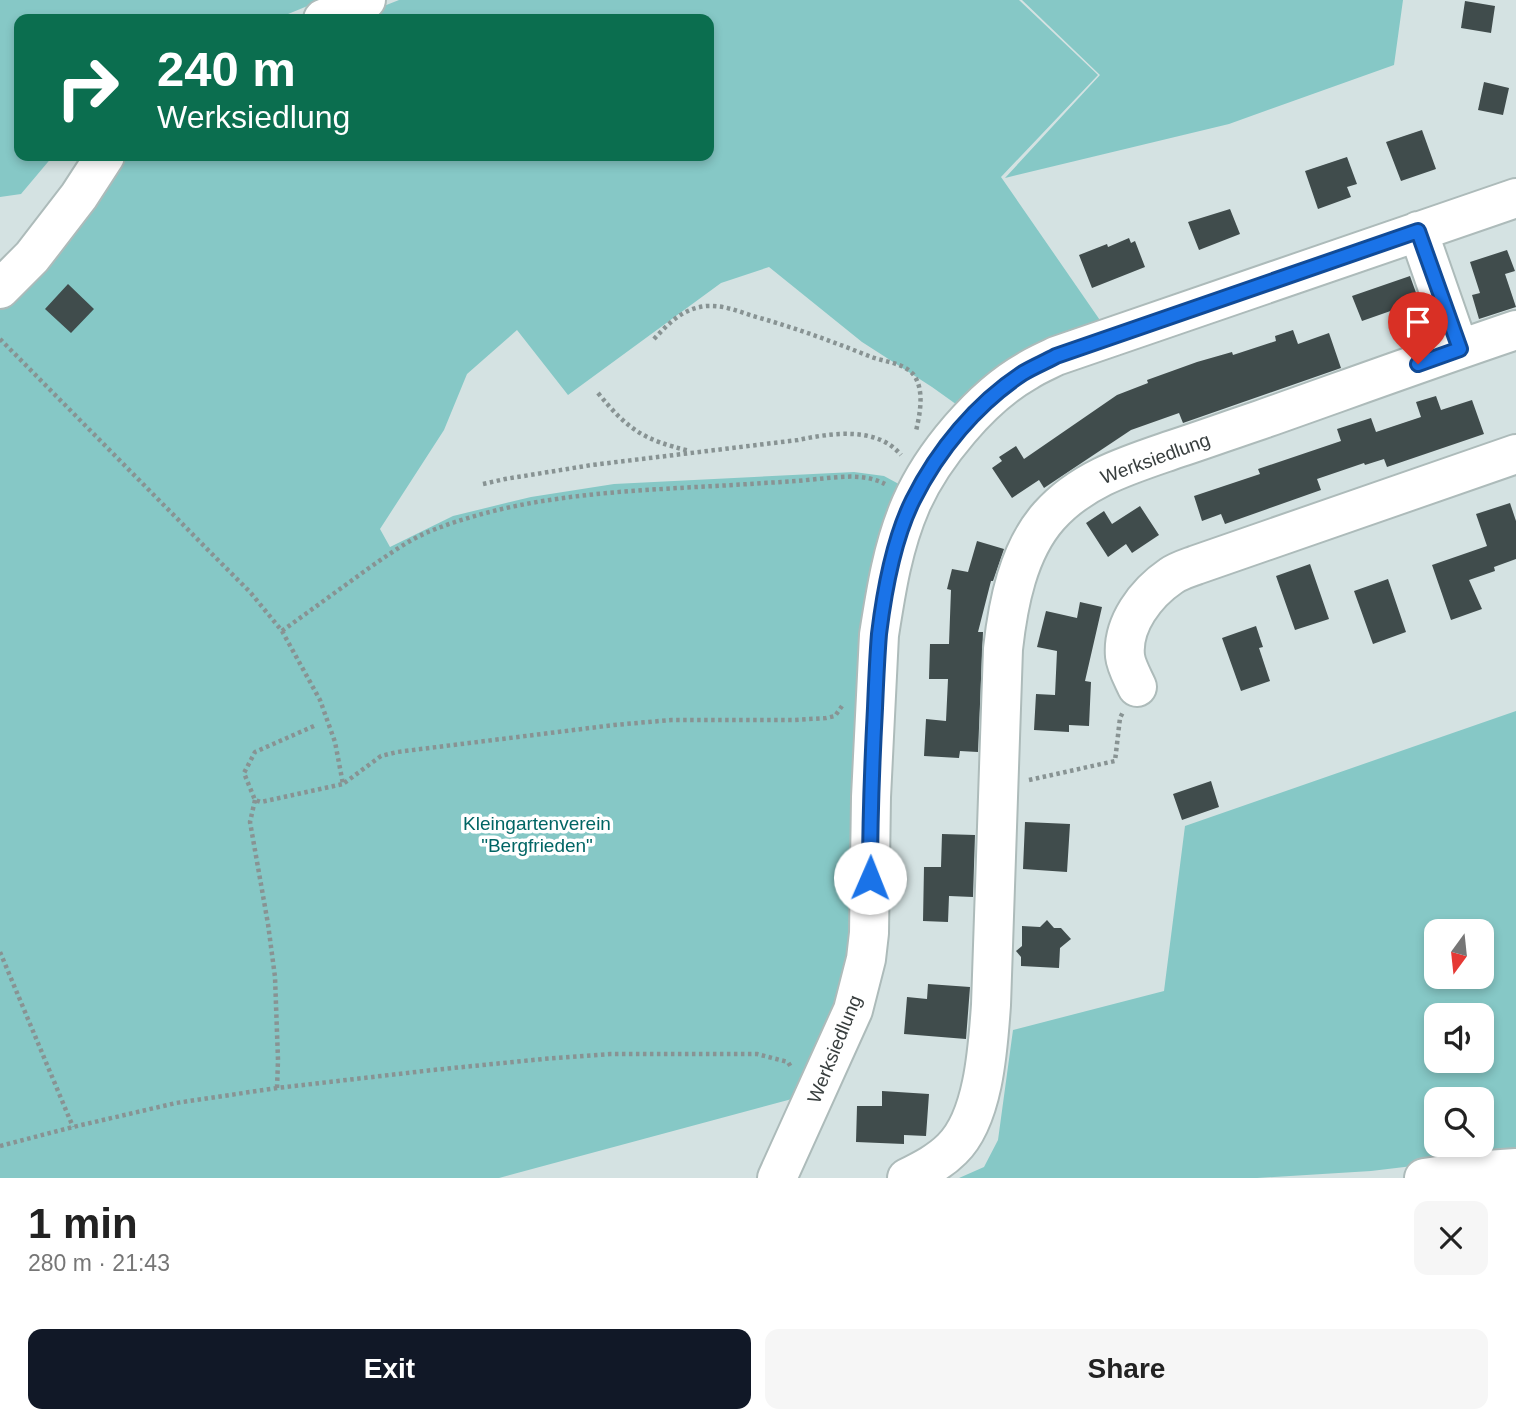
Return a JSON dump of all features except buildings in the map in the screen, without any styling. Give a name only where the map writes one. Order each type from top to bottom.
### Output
[{"type":"street","points":[[334,14],[366,0]]},
{"type":"street","points":[[0,289],[32,257],[79,196],[102,161]]},
{"type":"street","name":"Werksiedlung","points":[[777,1178],[853,1010],[866,959],[869,933],[870,797],[879,635],[894,553],[912,501],[959,430],[1001,389],[1026,371],[1056,356],[1516,198]]},
{"type":"street","points":[[1418,231],[1460,349]]},
{"type":"street","name":"Werksiedlung","points":[[907,1178],[931,1165],[954,1147],[963,1136],[982,1085],[991,1005],[1003,649],[1009,610],[1026,553],[1041,525],[1069,497],[1096,479],[1129,464],[1516,330]]},
{"type":"street","points":[[1137,687],[1125,656],[1127,634],[1137,611],[1152,592],[1172,575],[1516,454]]},
{"type":"street","points":[[1424,1178],[1516,1168]]},
{"type":"path","points":[[654,339],[683,312],[704,306],[721,306],[844,345],[906,368],[914,376],[919,387],[920,400],[920,416],[915,433]]},
{"type":"path","points":[[0,339],[225,566],[282,631],[320,700],[328,720],[343,783]]},
{"type":"path","points":[[598,393],[625,424],[641,435],[663,445],[695,452]]},
{"type":"path","points":[[483,484],[592,465],[824,435],[878,438],[892,445],[901,456],[908,444]]},
{"type":"path","points":[[282,631],[391,553],[425,533],[512,507],[624,491],[845,476],[877,480],[912,501]]},
{"type":"path","points":[[999,786],[1115,761],[1120,718],[1137,687]]},
{"type":"path","points":[[255,800],[261,803],[343,783],[382,757],[397,752],[660,721],[826,718],[835,716],[844,701]]},
{"type":"path","points":[[277,1088],[275,977],[250,822],[255,800],[244,773],[255,752],[314,726]]},
{"type":"path","points":[[0,952],[73,1127]]},
{"type":"path","points":[[0,1146],[176,1103],[433,1070],[610,1054],[757,1054],[788,1062],[810,1105]]},
{"type":"green space","points":[[0,0],[322,0],[288,14],[14,14],[14,161],[49,161],[21,194],[0,197]]},
{"type":"green space","name":"Kleingartenverein \"Bergfrieden\"","points":[[399,0],[1019,0],[1098,75],[1001,177],[1104,326],[960,407],[862,342],[769,267],[721,283],[568,395],[517,330],[467,374],[444,430],[380,529],[390,547],[453,516],[531,497],[614,484],[854,472],[884,476],[908,489],[858,938],[803,1096],[499,1178],[0,1178],[0,302],[115,161],[714,161],[714,14],[364,14]]},
{"type":"green space","points":[[1022,0],[1403,0],[1394,65],[1229,124],[1005,178],[1100,75]]},
{"type":"green space","points":[[1516,711],[1516,1156],[1494,1157],[1494,1087],[1424,1087],[1424,1157],[1488,1157],[1371,1171],[1257,1178],[959,1178],[984,1167],[998,1140],[1013,1030],[1164,991],[1185,826]]},
{"type":"route","points":[[870,878],[870,797],[879,635],[894,553],[912,501],[926,477],[959,430],[978,410],[1026,371],[1056,356],[1418,231],[1460,349],[1418,364]]}]
